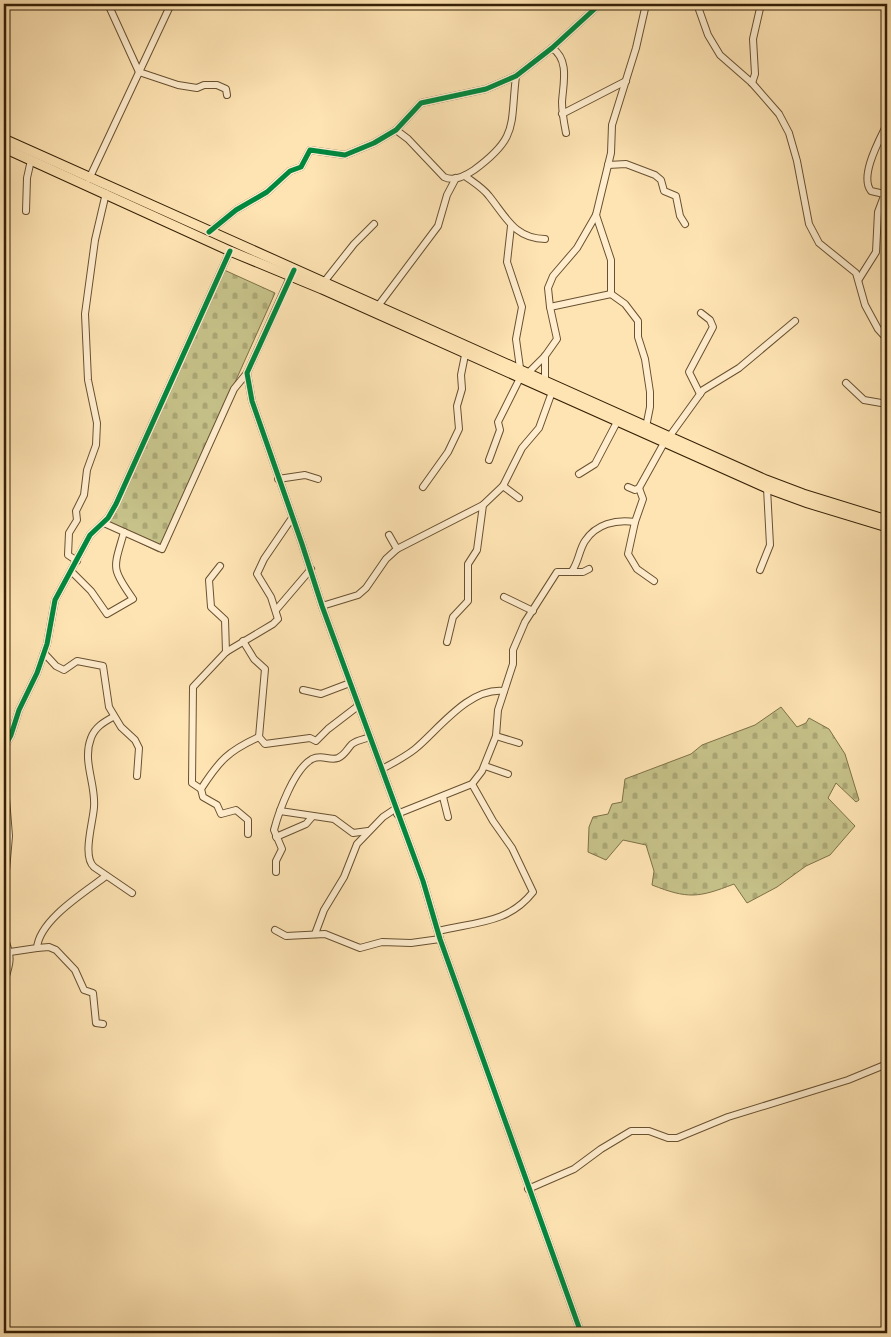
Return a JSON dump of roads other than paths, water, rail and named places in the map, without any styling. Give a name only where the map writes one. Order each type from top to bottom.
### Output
[{"type":"highway","points":[[4,139],[88,181],[106,193],[230,251],[324,282],[468,348],[524,370],[646,427],[666,440],[767,488],[808,503],[887,527]]},
{"type":"highway","points":[[4,148],[209,232],[465,354],[617,422],[766,480],[887,520]]},
{"type":"street","points":[[108,4],[139,72],[191,87],[204,85],[223,86],[227,95]]},
{"type":"street","points":[[88,181],[171,4]]},
{"type":"street","points":[[209,232],[236,210],[267,192],[290,171],[300,167],[310,150],[345,155],[374,143],[396,130],[421,103],[462,96],[486,89],[516,76],[552,48],[600,4]]},
{"type":"street","points":[[511,226],[507,262],[522,307],[516,339],[524,370],[545,356],[557,339],[548,294],[553,276],[577,248],[596,215],[608,165],[612,125],[626,82],[646,4]]},
{"type":"street","points":[[697,4],[708,35],[720,56],[752,84],[780,114],[789,134],[797,161],[809,224],[816,238],[849,266],[859,278],[865,305],[878,329],[887,339]]},
{"type":"street","points":[[752,84],[755,74],[753,39],[762,4]]},
{"type":"street","points":[[552,48],[560,55],[565,79],[562,114],[566,133]]},
{"type":"street","points":[[396,130],[444,177],[456,178],[465,176],[494,154],[511,131],[516,76]]},
{"type":"street","points":[[562,114],[626,82]]},
{"type":"street","points":[[859,278],[876,252],[878,212],[886,191],[871,191],[867,185],[868,170],[887,124]]},
{"type":"street","points":[[26,211],[27,178],[31,160]]},
{"type":"street","points":[[608,165],[626,164],[655,175],[661,180],[664,192],[676,196],[680,216],[685,224]]},
{"type":"street","points":[[465,176],[489,196],[511,226],[525,236],[545,239]]},
{"type":"street","points":[[378,306],[401,273],[432,236],[443,214],[447,195],[456,178]]},
{"type":"street","points":[[77,562],[68,555],[69,533],[77,520],[76,511],[84,495],[87,467],[96,445],[97,423],[88,380],[85,314],[95,240],[106,193]]},
{"type":"street","points":[[596,215],[610,260],[612,294],[625,304],[638,321],[638,338],[645,359],[650,392],[650,407],[646,427]]},
{"type":"street","points":[[324,282],[354,244],[374,224]]},
{"type":"street","points":[[4,748],[44,653],[55,600],[72,572],[90,535],[104,523],[116,504],[230,251]]},
{"type":"street","points":[[104,523],[162,549],[234,389],[248,373],[292,273]]},
{"type":"street","points":[[550,307],[612,294]]},
{"type":"street","points":[[700,394],[689,372],[713,327],[710,320],[701,313]]},
{"type":"street","points":[[628,487],[636,490],[638,488],[666,440],[700,394],[710,384],[738,368],[795,321]]},
{"type":"street","points":[[423,487],[448,452],[459,429],[457,406],[462,390],[461,375],[465,354]]},
{"type":"street","points":[[545,356],[545,380]]},
{"type":"street","points":[[248,373],[252,401],[278,479],[396,812],[423,881],[440,939],[478,1040],[528,1189],[580,1333]]},
{"type":"street","points":[[489,460],[500,430],[498,422],[520,378]]},
{"type":"street","points":[[846,383],[864,400],[887,404]]},
{"type":"street","points":[[322,606],[358,596],[366,588],[386,559],[397,549],[482,505],[503,486],[522,448],[539,428],[552,392]]},
{"type":"street","points":[[579,474],[595,464],[617,422]]},
{"type":"street","points":[[278,479],[305,475],[318,479]]},
{"type":"street","points":[[503,486],[519,498]]},
{"type":"street","points":[[638,488],[643,499],[635,522],[629,557],[637,568],[654,582]]},
{"type":"street","points":[[760,570],[770,546],[767,488]]},
{"type":"street","points":[[447,642],[453,617],[468,601],[468,564],[477,550],[482,505]]},
{"type":"street","points":[[248,834],[248,820],[236,810],[223,815],[217,805],[203,797],[201,789],[192,783],[192,690],[206,671],[226,652],[276,622],[276,610],[259,578],[258,570],[292,518]]},
{"type":"street","points":[[572,570],[590,536],[606,523],[624,520],[635,522]]},
{"type":"street","points":[[72,572],[92,590],[107,614],[133,599],[118,578],[114,566],[124,532]]},
{"type":"street","points":[[389,535],[397,549]]},
{"type":"street","points":[[220,566],[209,580],[211,607],[225,620],[226,652]]},
{"type":"street","points":[[276,610],[311,569]]},
{"type":"street","points":[[315,934],[324,910],[344,877],[357,844],[368,831],[396,812],[443,797],[472,784],[485,766],[496,736],[498,710],[513,664],[513,650],[525,622],[533,612],[554,575],[558,572],[572,570],[583,572],[589,569]]},
{"type":"street","points":[[504,597],[533,612]]},
{"type":"street","points":[[243,641],[254,659],[265,669],[259,737],[265,744],[310,738],[316,741],[335,723],[358,706]]},
{"type":"street","points":[[44,653],[56,666],[64,670],[78,661],[101,664],[104,671],[106,700],[113,718],[135,740],[139,748],[137,776]]},
{"type":"street","points":[[303,690],[321,694],[350,682]]},
{"type":"street","points":[[382,769],[416,749],[452,714],[470,701],[491,690],[504,691]]},
{"type":"street","points":[[113,718],[97,727],[91,737],[87,753],[94,804],[88,860],[94,867],[132,893]]},
{"type":"street","points":[[496,736],[519,743]]},
{"type":"street","points":[[201,789],[212,772],[231,751],[259,737]]},
{"type":"street","points":[[276,872],[276,861],[282,849],[274,830],[291,787],[311,760],[322,756],[336,759],[342,756],[353,743],[370,737]]},
{"type":"street","points":[[485,766],[508,774]]},
{"type":"street","points":[[4,773],[9,836],[4,894]]},
{"type":"street","points":[[438,931],[473,925],[520,908],[533,892],[512,848],[496,826],[472,784]]},
{"type":"street","points":[[443,797],[448,817]]},
{"type":"street","points":[[280,811],[334,819],[353,833],[368,831]]},
{"type":"street","points":[[276,837],[306,824],[312,817]]},
{"type":"street","points":[[37,948],[40,936],[51,921],[106,876]]},
{"type":"street","points":[[275,930],[286,936],[315,934],[332,936],[360,948],[382,942],[440,939]]},
{"type":"street","points":[[4,937],[10,952],[10,962],[4,982]]},
{"type":"street","points":[[10,952],[49,947],[56,950],[70,963],[84,990],[93,993],[96,1023],[103,1024]]},
{"type":"street","points":[[4,1008],[6,1030],[4,1041]]},
{"type":"street","points":[[528,1189],[574,1169],[601,1149],[631,1131],[649,1131],[668,1138],[677,1138],[728,1117],[848,1080],[887,1064]]}]
